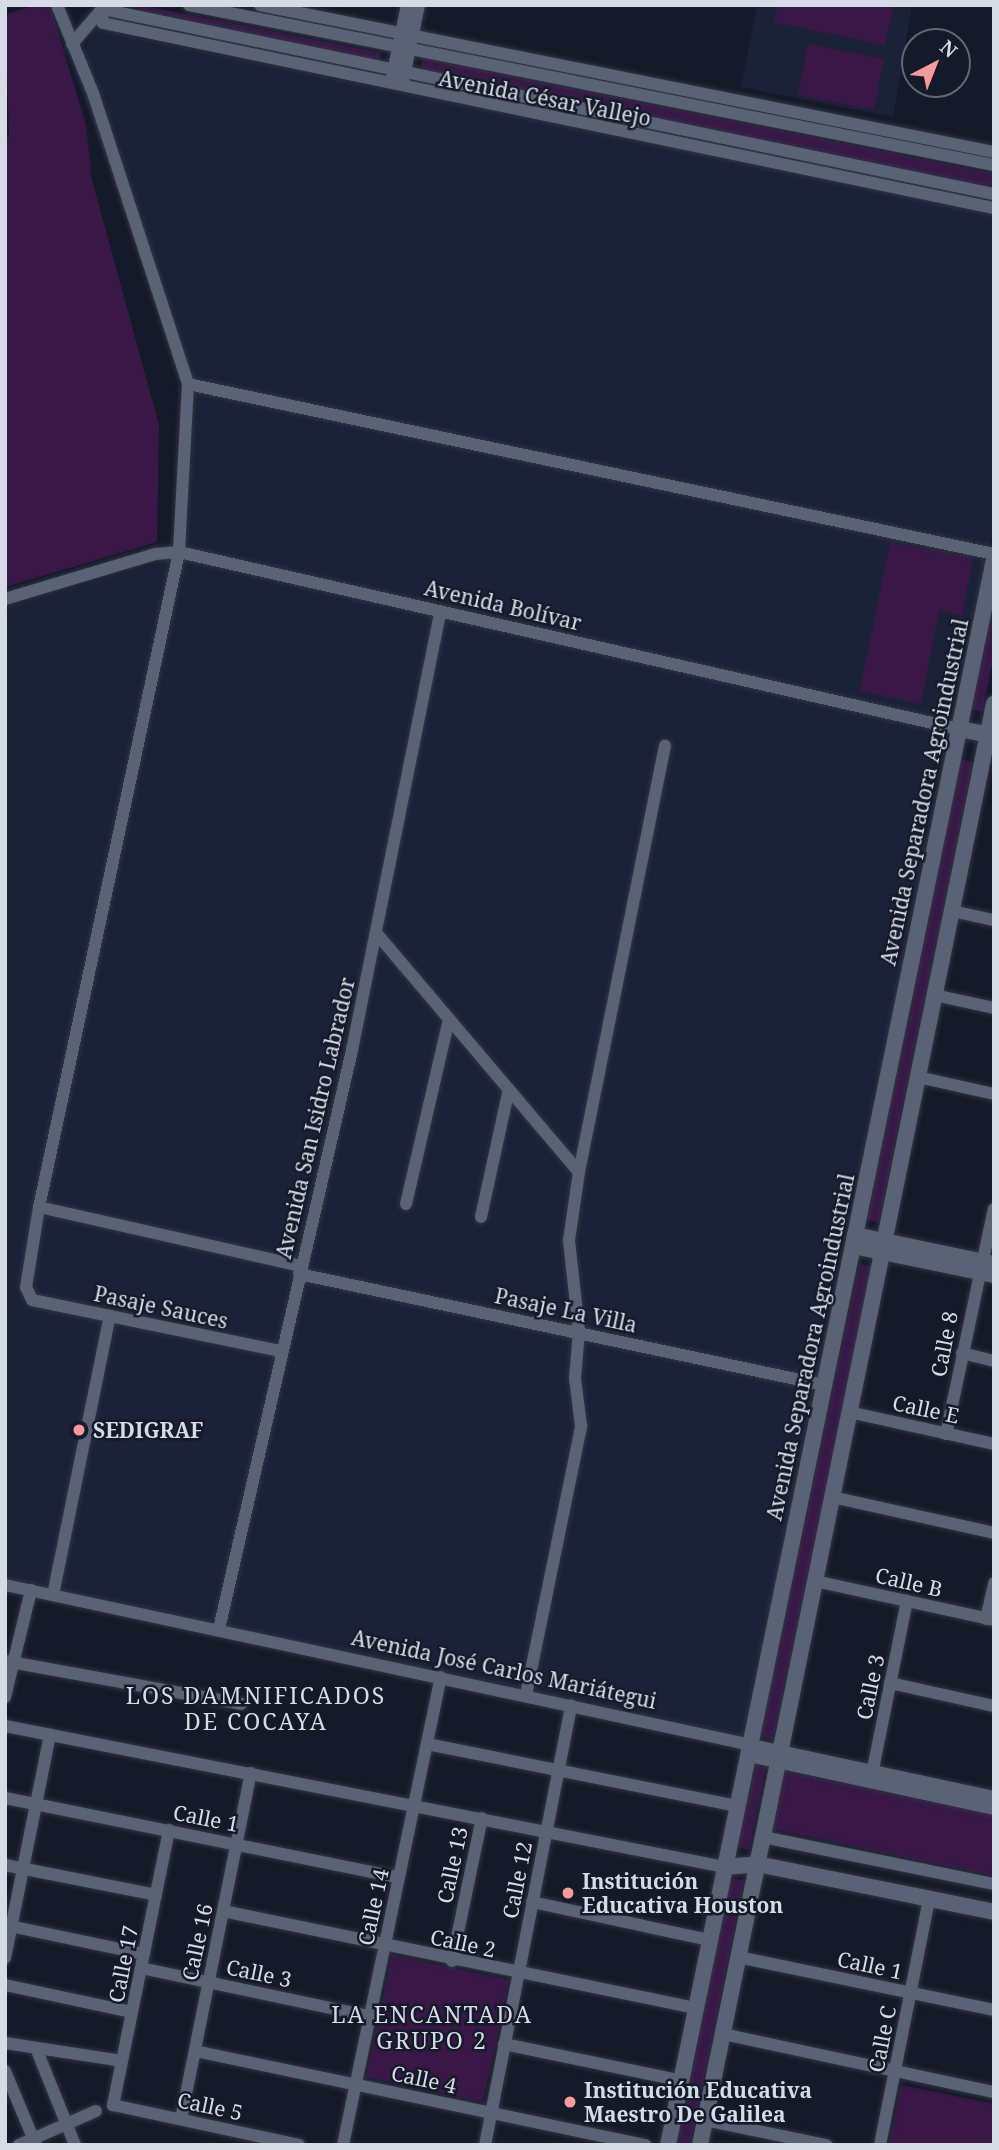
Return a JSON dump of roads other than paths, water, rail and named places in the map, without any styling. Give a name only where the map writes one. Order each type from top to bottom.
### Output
[{"type":"street","points":[[39,1207],[179,552],[188,384],[57,5]]},
{"type":"street","name":"Avenida César Vallejo","points":[[189,5],[405,41],[994,152]]},
{"type":"street","name":"Avenida César Vallejo","points":[[260,5],[405,41],[994,165]]},
{"type":"street","points":[[396,87],[405,41],[407,5]]},
{"type":"street","points":[[405,41],[419,5]]},
{"type":"street","points":[[72,44],[102,12]]},
{"type":"street","name":"Avenida César Vallejo","points":[[102,12],[994,194]]},
{"type":"street","name":"Avenida César Vallejo","points":[[102,12],[396,87],[994,208]]},
{"type":"street","points":[[188,384],[994,556]]},
{"type":"street","name":"Avenida Bolívar","points":[[5,599],[155,554],[179,552],[990,742]]},
{"type":"street","name":"Avenida Separadora Agroindustrial","points":[[668,2145],[994,556]]},
{"type":"street","name":"Avenida San Isidro Labrador","points":[[219,1629],[377,934],[440,613]]},
{"type":"street","points":[[700,2145],[951,911],[990,742],[994,704]]},
{"type":"street","points":[[526,1695],[581,1426],[575,1378],[579,1331],[569,1241],[579,1172],[664,746]]},
{"type":"street","points":[[951,911],[994,920]]},
{"type":"street","points":[[377,934],[579,1172]]},
{"type":"street","points":[[934,995],[994,1008]]},
{"type":"street","points":[[406,1204],[449,1019]]},
{"type":"street","points":[[918,1077],[994,1094]]},
{"type":"street","points":[[481,1217],[509,1089]]},
{"type":"street","name":"Pasaje La Villa","points":[[39,1207],[300,1270],[824,1385]]},
{"type":"street","name":"Pasaje Sauces","points":[[39,1207],[26,1287],[32,1300],[281,1351]]},
{"type":"street","points":[[854,1241],[986,1268],[994,1209]]},
{"type":"street","name":"Calle 8","points":[[946,1434],[962,1353],[986,1268]]},
{"type":"street","points":[[52,1595],[110,1316]]},
{"type":"street","points":[[962,1353],[994,1361]]},
{"type":"street","name":"Calle E","points":[[849,1412],[994,1444]]},
{"type":"street","points":[[832,1497],[994,1533]]},
{"type":"street","name":"Calle B","points":[[815,1581],[990,1620]]},
{"type":"street","points":[[990,1620],[994,1583]]},
{"type":"street","name":"Avenida José Carlos Mariátegui","points":[[5,1585],[571,1705],[994,1807]]},
{"type":"street","points":[[5,1697],[9,1661],[30,1590]]},
{"type":"street","name":"Calle 3","points":[[871,1776],[907,1601]]},
{"type":"street","points":[[9,1661],[241,1704]]},
{"type":"street","name":"Calle 14","points":[[342,2145],[441,1677]]},
{"type":"street","points":[[890,1683],[994,1706]]},
{"type":"street","name":"Calle 12","points":[[485,2145],[571,1705]]},
{"type":"street","points":[[5,1726],[547,1830],[725,1867],[757,1864],[994,1912]]},
{"type":"street","points":[[5,1958],[9,1925],[24,1868],[50,1734]]},
{"type":"street","points":[[427,1744],[738,1806]]},
{"type":"street","name":"Calle 16","points":[[181,2119],[251,1773]]},
{"type":"street","name":"Avenida José Carlos Mariátegui","points":[[871,1776],[994,1797]]},
{"type":"street","name":"Calle 1","points":[[5,1798],[398,1877]]},
{"type":"street","name":"Calle 13","points":[[452,1961],[482,1818]]},
{"type":"street","name":"Calle 17","points":[[113,2105],[169,1830]]},
{"type":"street","points":[[763,1837],[994,1884]]},
{"type":"street","points":[[5,1865],[156,1895]]},
{"type":"street","name":"Calle C","points":[[880,2145],[929,1899]]},
{"type":"street","points":[[533,1902],[710,1940]]},
{"type":"street","name":"Calle 2","points":[[223,1912],[452,1961],[696,2008]]},
{"type":"street","name":"Calle 3","points":[[9,1925],[143,1961],[209,1982],[369,2016]]},
{"type":"street","name":"Calle 1","points":[[738,1957],[994,2010]]},
{"type":"street","points":[[5,1985],[132,2012]]},
{"type":"street","points":[[723,2034],[994,2092]]},
{"type":"street","points":[[5,2042],[122,2061]]},
{"type":"street","points":[[505,2044],[682,2081]]},
{"type":"street","points":[[36,2048],[75,2145]]},
{"type":"street","name":"Calle 4","points":[[195,2050],[645,2145]]},
{"type":"street","points":[[5,2071],[34,2142]]},
{"type":"street","name":"Calle 5","points":[[113,2105],[275,2142],[299,2145]]},
{"type":"street","points":[[19,2145],[34,2142],[96,2111]]},
{"type":"street","points":[[705,2120],[826,2145]]},
{"type":"place","name":"SEDIGRAF","points":[[79,1430]]},
{"type":"place","name":"Institución Educativa Houston","points":[[568,1893]]},
{"type":"place","name":"Institución Educativa Maestro De Galilea","points":[[570,2102]]},
{"type":"district","name":"LOS DAMNIFICADOS DE COCAYA","points":[[256,1708]]},
{"type":"district","name":"LA ENCANTADA GRUPO 2","points":[[432,2027]]}]
